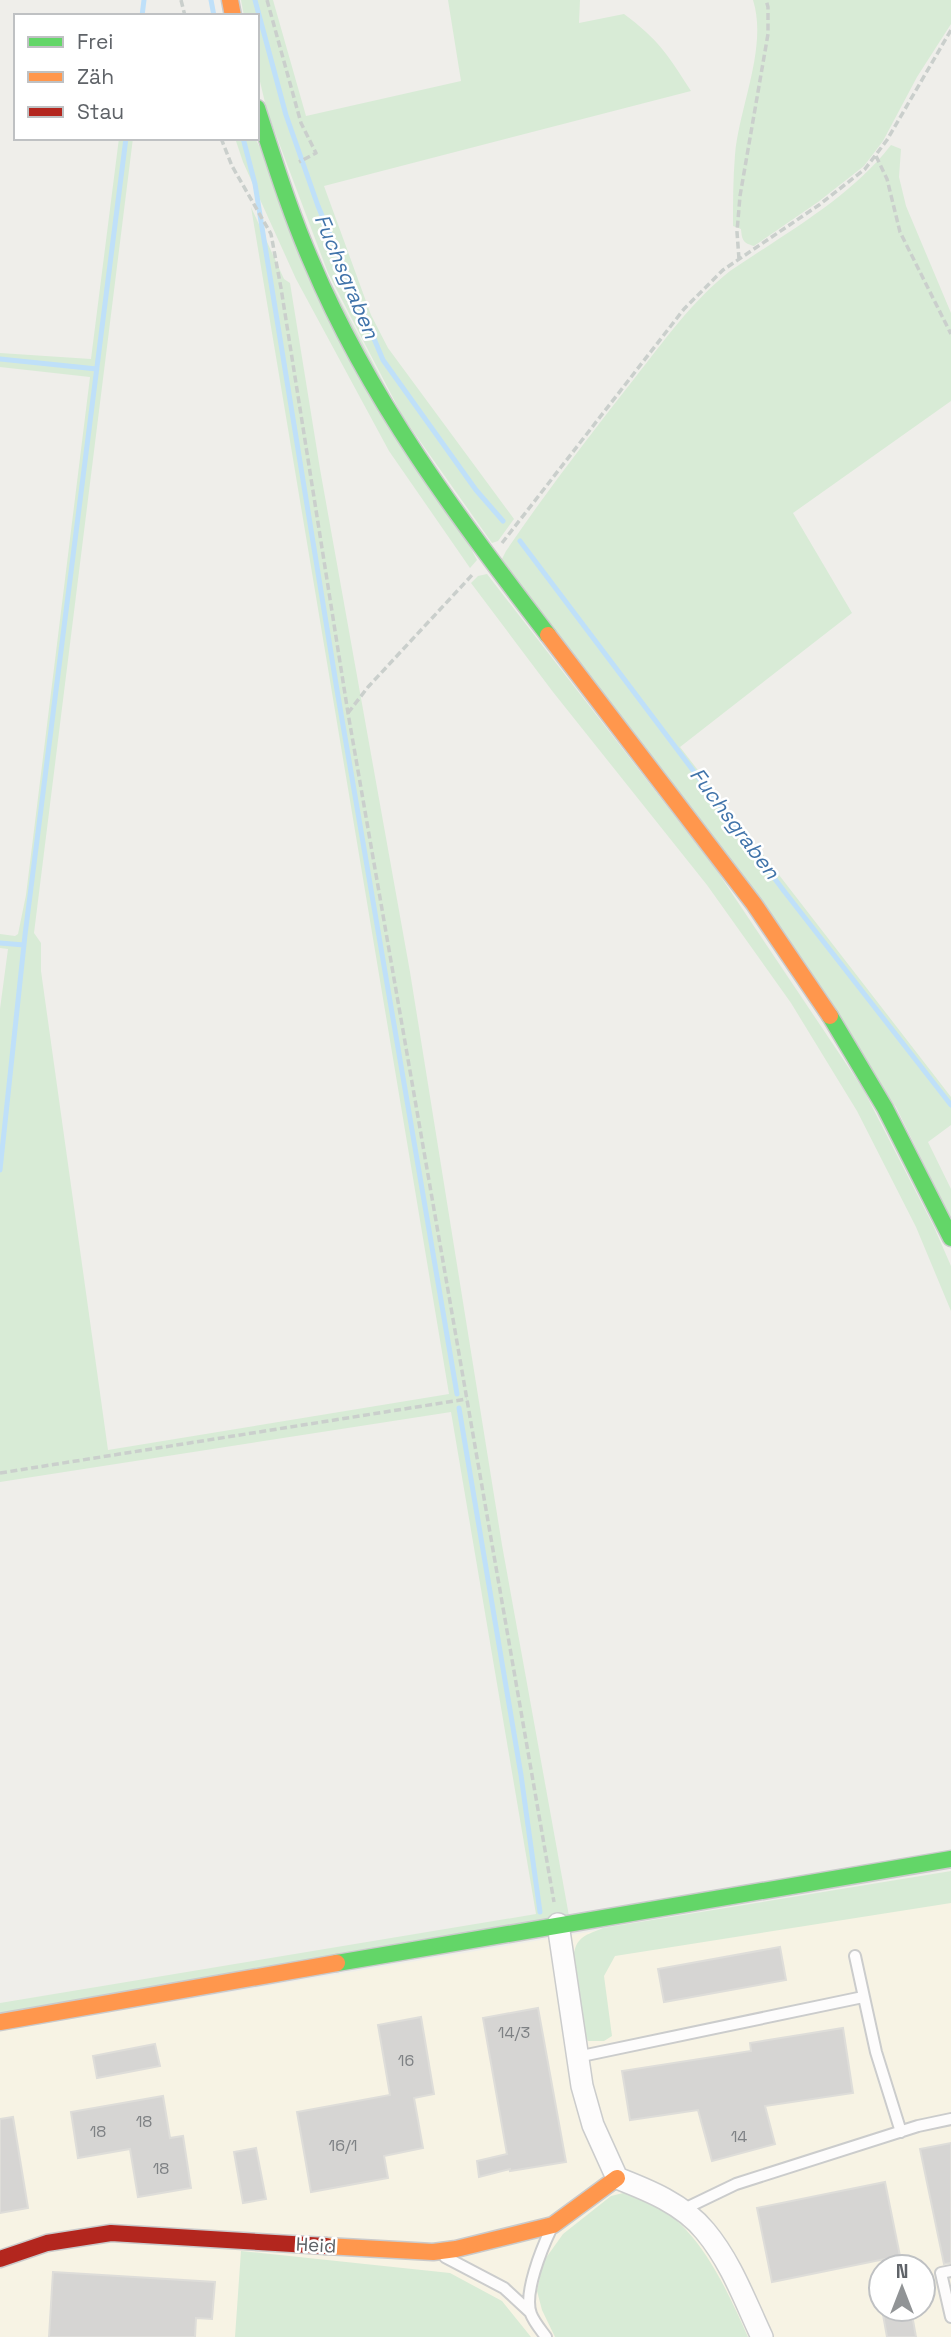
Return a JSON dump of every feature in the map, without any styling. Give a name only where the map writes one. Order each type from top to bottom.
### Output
[{"type":"street","points":[[259,114],[290,209],[313,266],[361,362],[420,460],[488,558],[754,904],[797,965],[885,1108],[951,1238]]},
{"type":"street","points":[[0,2022],[558,1924],[951,1859]]},
{"type":"street","points":[[558,1924],[582,2086],[593,2125],[617,2178],[652,2191],[682,2210],[704,2229],[726,2260],[762,2337]]},
{"type":"street","name":"Heid","points":[[0,2259],[47,2243],[111,2233],[433,2252],[456,2249],[553,2225],[617,2178]]},
{"type":"lane","points":[[855,1956],[876,2052],[901,2132]]},
{"type":"lane","points":[[578,2057],[863,1997]]},
{"type":"lane","points":[[682,2210],[736,2184],[951,2119]]},
{"type":"lane","points":[[530,2312],[531,2284],[553,2225]]},
{"type":"lane","points":[[433,2252],[474,2270],[504,2288],[530,2312],[546,2337]]},
{"type":"lane","points":[[951,2270],[941,2273],[951,2317]]},
{"type":"path","points":[[267,0],[301,122],[316,153],[296,164]]},
{"type":"path","points":[[739,259],[737,232],[740,196],[768,34],[766,0]]},
{"type":"path","points":[[348,713],[368,687],[488,558],[684,309],[723,270],[819,205],[876,156],[951,30]]},
{"type":"path","points":[[222,140],[232,166],[271,234],[348,713],[558,1924]]},
{"type":"path","points":[[876,156],[887,179],[900,232],[951,334]]},
{"type":"path","points":[[0,1473],[467,1399]]},
{"type":"shaded area","points":[[951,1871],[951,2337],[0,2337],[0,2031]]},
{"type":"green space","points":[[241,0],[273,0],[306,116],[461,81],[448,0],[580,0],[579,23],[624,14],[662,49],[691,91],[324,186],[371,315],[388,348],[514,519],[498,541],[492,543],[403,417],[328,273],[267,111],[259,77],[259,14],[244,14]]},
{"type":"green space","points":[[753,0],[951,0],[951,24],[917,77],[883,141],[864,166],[754,246],[747,244],[741,229],[733,226],[735,155],[757,37]]},
{"type":"green space","points":[[119,140],[133,140],[34,933],[41,943],[41,971],[108,1450],[449,1394],[251,207],[284,279],[290,283],[320,469],[410,972],[502,1545],[569,1916],[0,2013],[0,2003],[536,1914],[451,1412],[0,1482],[0,1009],[8,949],[0,948],[0,934],[18,934],[26,895],[90,377],[0,367],[0,353],[91,359]]},
{"type":"green space","points":[[236,140],[256,140],[477,560],[470,568],[389,451],[296,279]]},
{"type":"green space","points":[[891,145],[901,149],[899,177],[906,206],[951,313],[951,401],[793,513],[852,613],[680,747],[951,1097],[951,1125],[928,1142],[951,1189],[951,1219],[896,1107],[502,559],[585,442],[703,295],[730,271],[837,198],[875,164]]},
{"type":"green space","points":[[487,574],[715,868],[863,1089],[934,1227],[951,1266],[951,1311],[916,1227],[857,1111],[791,1003],[707,885],[553,692],[471,583],[478,576]]},
{"type":"green space","points":[[951,1871],[951,1903],[615,1956],[604,1976],[612,2036],[604,2041],[588,2041],[582,2033],[574,1985],[573,1959],[579,1941],[590,1933],[603,1928]]},
{"type":"green space","points":[[627,2192],[650,2201],[670,2214],[687,2231],[716,2271],[748,2337],[555,2337],[542,2310],[537,2291],[543,2262],[563,2234],[611,2196]]},
{"type":"green space","points":[[241,2251],[450,2273],[502,2301],[531,2337],[235,2337]]},
{"type":"building","points":[[780,1947],[786,1980],[664,2002],[658,1969]]},
{"type":"building","points":[[538,2008],[566,2162],[510,2169],[479,2177],[477,2161],[507,2154],[483,2018]]},
{"type":"building","points":[[421,2017],[434,2094],[414,2098],[423,2148],[384,2156],[388,2178],[311,2192],[297,2112],[390,2095],[378,2025]]},
{"type":"building","points":[[843,2028],[853,2093],[765,2106],[775,2144],[712,2161],[698,2110],[630,2120],[622,2071],[751,2051],[750,2043]]},
{"type":"building","points":[[155,2044],[160,2066],[97,2078],[93,2056]]},
{"type":"building","points":[[163,2096],[170,2138],[183,2136],[191,2188],[138,2197],[130,2149],[78,2158],[71,2112]]},
{"type":"building","points":[[13,2117],[28,2208],[0,2213],[0,2119]]},
{"type":"building","points":[[951,2143],[951,2263],[944,2264],[920,2149]]},
{"type":"building","points":[[256,2148],[266,2199],[243,2203],[234,2152]]},
{"type":"building","points":[[885,2182],[899,2253],[867,2253],[867,2263],[772,2282],[757,2208]]},
{"type":"building","points":[[53,2272],[215,2282],[212,2319],[196,2318],[195,2337],[49,2337]]},
{"type":"building","points":[[884,2323],[914,2323],[916,2337],[887,2337]]},
{"type":"waterway","points":[[142,14],[144,0]]},
{"type":"waterway","points":[[211,0],[214,14]]},
{"type":"waterway","name":"Fuchsgraben","points":[[255,0],[259,14]]},
{"type":"waterway","name":"Fuchsgraben","points":[[259,15],[286,115],[318,206],[383,360],[476,490],[503,521]]},
{"type":"waterway","points":[[0,1170],[25,935],[126,140]]},
{"type":"waterway","points":[[244,140],[255,184],[337,690],[457,1394]]},
{"type":"waterway","points":[[0,359],[97,369]]},
{"type":"waterway","name":"Fuchsgraben","points":[[520,541],[784,891],[951,1105]]},
{"type":"waterway","points":[[0,943],[24,945]]},
{"type":"waterway","points":[[459,1408],[521,1775],[540,1912]]},
{"type":"traffic: fast","points":[[259,114],[304,244],[360,362],[388,410],[449,502],[548,635]]},
{"type":"traffic: fast","points":[[830,1016],[885,1108],[951,1238]]},
{"type":"traffic: fast","points":[[337,1963],[951,1859]]},
{"type":"traffic: slow","points":[[230,0],[233,14]]},
{"type":"traffic: slow","points":[[548,635],[754,904],[830,1016]]},
{"type":"traffic: slow","points":[[0,2022],[337,1963]]},
{"type":"traffic: slow","points":[[326,2246],[433,2252],[456,2249],[553,2225],[617,2178]]},
{"type":"traffic: jam","points":[[0,2259],[47,2243],[111,2233],[326,2246]]}]
